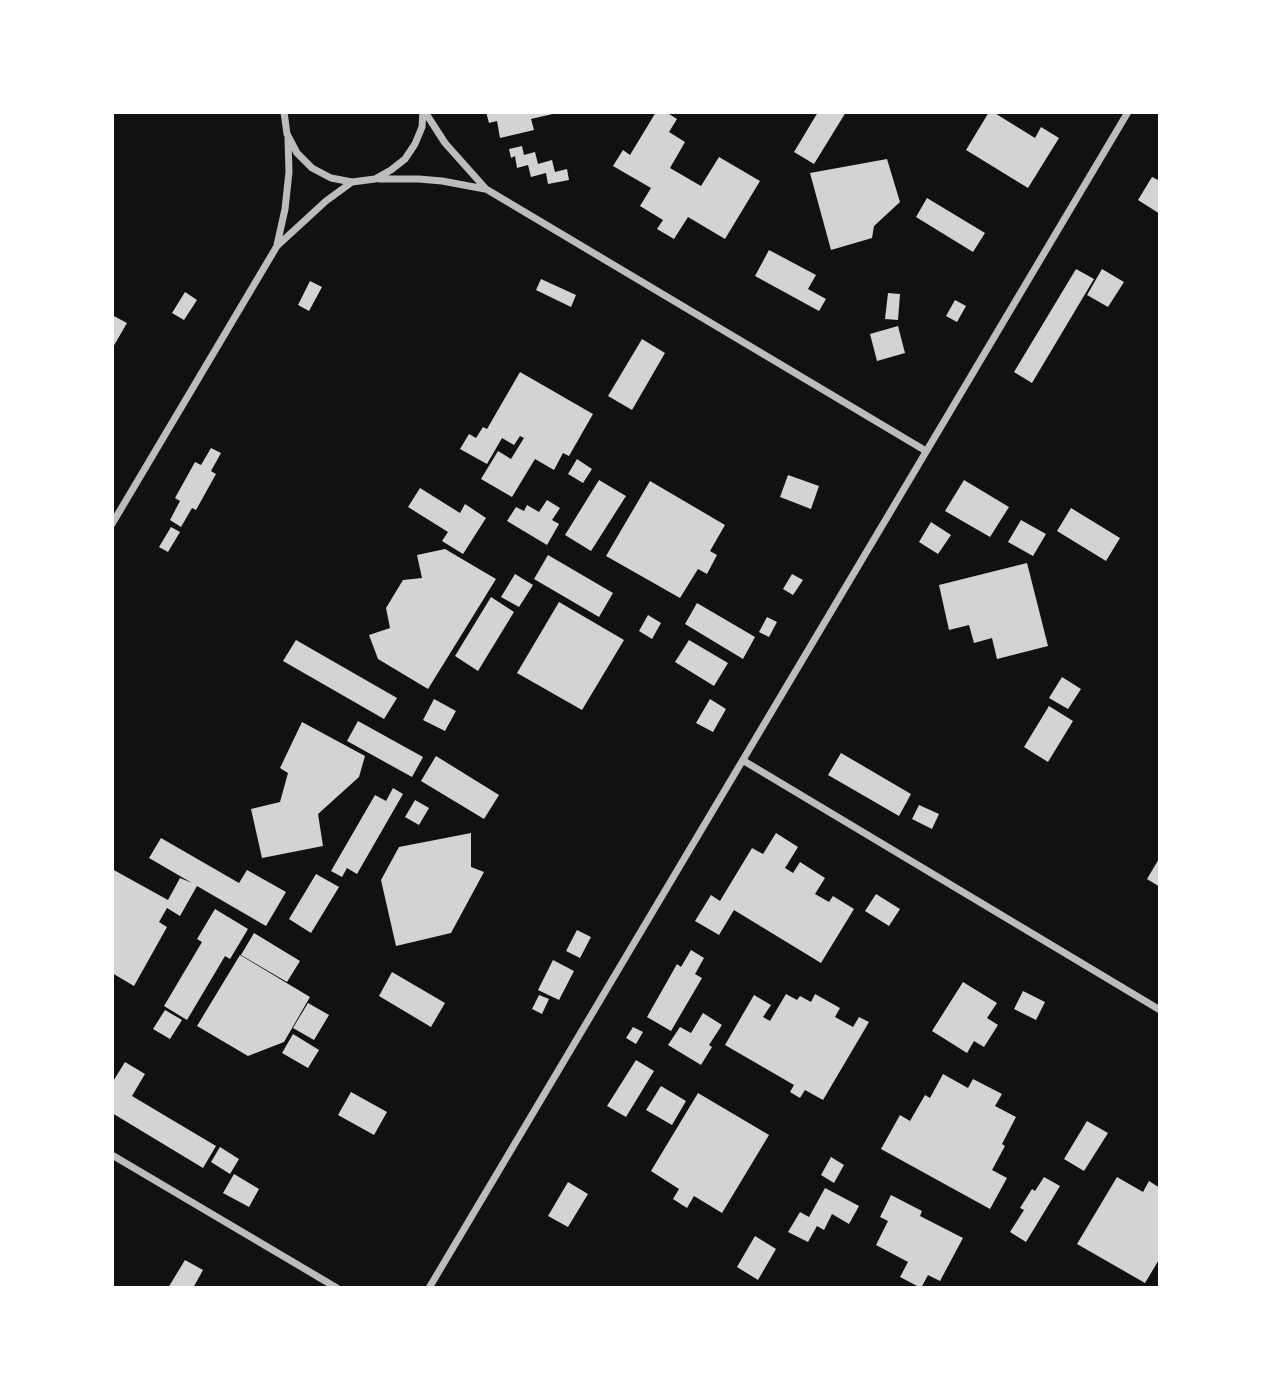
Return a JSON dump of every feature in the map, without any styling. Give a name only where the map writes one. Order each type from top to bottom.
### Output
[{"type":"street","points":[[374,179],[405,159],[422,127],[424,112]]},
{"type":"street","points":[[424,112],[452,151],[486,189],[926,451]]},
{"type":"street","points":[[429,1288],[1128,112]]},
{"type":"street","points":[[112,524],[276,246],[285,209],[289,172],[283,114]]},
{"type":"street","points":[[287,134],[297,153],[312,168],[331,178],[352,182],[419,179],[486,189]]},
{"type":"street","points":[[276,246],[326,201],[352,182]]},
{"type":"street","points":[[744,761],[1160,1010]]},
{"type":"street","points":[[112,1155],[337,1288]]},
{"type":"building","points":[[486,112],[557,113],[531,119],[534,130],[500,138],[497,121],[489,123]]},
{"type":"building","points":[[656,112],[666,112],[677,119],[669,132],[685,142],[670,168],[701,186],[719,157],[760,181],[725,239],[688,217],[674,239],[657,229],[663,220],[640,206],[651,188],[613,166],[623,150],[630,155]]},
{"type":"building","points":[[818,112],[846,112],[814,164],[794,152]]},
{"type":"building","points":[[989,112],[1035,138],[1041,127],[1059,138],[1028,188],[966,150]]},
{"type":"building","points":[[522,146],[524,155],[535,152],[538,164],[552,160],[555,172],[567,169],[569,180],[548,184],[546,173],[531,177],[528,165],[517,168],[515,156],[511,158],[509,149]]},
{"type":"building","points":[[887,159],[900,202],[874,226],[872,238],[831,250],[810,173]]},
{"type":"building","points":[[1152,177],[1160,181],[1160,214],[1138,200]]},
{"type":"building","points":[[927,198],[985,233],[973,252],[916,217]]},
{"type":"building","points":[[769,250],[816,275],[808,289],[826,299],[819,311],[755,276]]},
{"type":"building","points":[[1076,269],[1094,279],[1032,383],[1014,372]]},
{"type":"building","points":[[1102,269],[1124,282],[1108,307],[1087,295]]},
{"type":"building","points":[[541,279],[576,295],[571,307],[536,290]]},
{"type":"building","points":[[310,281],[322,287],[309,311],[298,305]]},
{"type":"building","points":[[185,292],[197,300],[184,320],[172,313]]},
{"type":"building","points":[[888,293],[900,294],[898,320],[885,319]]},
{"type":"building","points":[[955,300],[966,306],[957,322],[946,316]]},
{"type":"building","points":[[112,315],[127,323],[112,349]]},
{"type":"building","points":[[898,326],[905,353],[877,361],[870,334]]},
{"type":"building","points":[[642,339],[665,353],[632,410],[608,396]]},
{"type":"building","points":[[520,372],[593,414],[569,456],[563,453],[554,470],[535,459],[512,497],[481,479],[498,451],[511,459],[524,438],[520,436],[514,445],[502,438],[487,464],[460,449],[469,434],[476,438],[483,427],[487,429]]},
{"type":"building","points":[[211,448],[221,453],[211,471],[216,474],[196,510],[192,508],[181,527],[170,520],[180,501],[175,498],[195,462],[201,465]]},
{"type":"building","points":[[577,459],[592,469],[583,483],[568,474]]},
{"type":"building","points":[[788,475],[819,486],[811,509],[780,497]]},
{"type":"building","points":[[599,480],[626,496],[591,551],[565,535]]},
{"type":"building","points":[[964,480],[1009,507],[990,537],[945,511]]},
{"type":"building","points":[[650,481],[725,525],[710,551],[717,555],[707,574],[698,569],[680,598],[606,556]]},
{"type":"building","points":[[420,488],[460,513],[465,504],[486,518],[463,554],[442,541],[448,532],[408,507]]},
{"type":"building","points":[[547,500],[560,508],[552,520],[559,524],[547,545],[507,521],[516,507],[524,511],[527,505],[539,512]]},
{"type":"building","points":[[1071,508],[1120,538],[1106,561],[1057,531]]},
{"type":"building","points":[[1021,520],[1046,534],[1033,556],[1008,542]]},
{"type":"building","points":[[931,522],[951,535],[938,554],[919,542]]},
{"type":"building","points":[[171,527],[180,532],[168,552],[159,547]]},
{"type":"building","points":[[445,549],[496,579],[428,689],[378,659],[369,635],[390,628],[386,608],[403,580],[422,578],[417,555]]},
{"type":"building","points":[[548,555],[613,593],[599,617],[534,579]]},
{"type":"building","points":[[1027,563],[1048,646],[997,659],[992,638],[974,643],[969,625],[949,630],[939,585]]},
{"type":"building","points":[[515,574],[533,585],[519,607],[501,597]]},
{"type":"building","points":[[792,574],[803,580],[793,595],[783,589]]},
{"type":"building","points":[[491,597],[514,612],[478,671],[455,656]]},
{"type":"building","points":[[559,602],[624,640],[582,710],[517,673]]},
{"type":"building","points":[[697,603],[755,637],[743,659],[685,624]]},
{"type":"building","points":[[648,615],[661,623],[652,639],[639,631]]},
{"type":"building","points":[[767,617],[777,622],[769,637],[759,632]]},
{"type":"building","points":[[296,640],[397,698],[384,719],[283,661]]},
{"type":"building","points":[[689,640],[728,663],[714,686],[675,662]]},
{"type":"building","points":[[1062,677],[1081,689],[1068,709],[1049,698]]},
{"type":"building","points":[[434,699],[456,711],[445,731],[423,720]]},
{"type":"building","points":[[710,699],[726,709],[713,732],[696,723]]},
{"type":"building","points":[[1049,706],[1073,721],[1048,762],[1024,747]]},
{"type":"building","points":[[358,721],[423,757],[412,777],[347,741]]},
{"type":"building","points":[[302,722],[365,756],[359,777],[318,814],[323,846],[262,858],[251,809],[280,802],[288,773],[280,768]]},
{"type":"building","points":[[841,753],[911,794],[899,816],[828,775]]},
{"type":"building","points":[[436,756],[499,795],[484,819],[421,781]]},
{"type":"building","points":[[393,788],[403,794],[357,874],[347,868],[342,877],[331,871],[375,795],[386,801]]},
{"type":"building","points":[[415,800],[429,808],[419,825],[405,817]]},
{"type":"building","points":[[919,805],[939,814],[932,829],[912,819]]},
{"type":"building","points":[[471,833],[471,867],[484,872],[451,933],[396,946],[381,880],[399,847]]},
{"type":"building","points":[[776,833],[798,847],[785,868],[793,873],[800,862],[825,878],[815,894],[829,902],[833,896],[854,909],[821,963],[734,910],[719,935],[695,921],[711,895],[720,901],[752,848],[763,854]]},
{"type":"building","points":[[161,838],[239,883],[247,870],[286,892],[266,926],[197,886],[180,916],[167,908],[159,922],[167,927],[134,986],[112,973],[112,869],[168,900],[180,878],[192,883],[149,858]]},
{"type":"building","points":[[1160,857],[1160,887],[1147,879]]},
{"type":"building","points":[[316,874],[339,887],[311,933],[289,919]]},
{"type":"building","points":[[876,894],[900,909],[889,926],[865,911]]},
{"type":"building","points":[[215,909],[248,929],[230,959],[225,956],[187,1020],[164,1006],[202,942],[197,939]]},
{"type":"building","points":[[577,930],[591,937],[580,958],[566,951]]},
{"type":"building","points":[[254,933],[300,961],[287,982],[241,955]]},
{"type":"building","points":[[691,950],[704,958],[695,974],[702,978],[671,1031],[647,1017],[677,964],[681,967]]},
{"type":"building","points":[[240,955],[310,997],[284,1042],[248,1056],[197,1026]]},
{"type":"building","points":[[553,960],[574,971],[559,1000],[538,990]]},
{"type":"building","points":[[392,972],[445,1003],[431,1027],[379,996]]},
{"type":"building","points":[[963,982],[997,1003],[987,1018],[998,1025],[984,1047],[974,1041],[967,1053],[932,1031]]},
{"type":"building","points":[[1023,991],[1045,1002],[1036,1020],[1014,1009]]},
{"type":"building","points":[[786,994],[797,1000],[800,996],[811,1002],[815,994],[840,1008],[835,1017],[853,1027],[859,1017],[869,1022],[823,1100],[805,1090],[800,1098],[790,1092],[794,1085],[725,1045],[754,995],[771,1005],[763,1017],[770,1021]]},
{"type":"building","points":[[539,995],[549,999],[542,1014],[532,1009]]},
{"type":"building","points":[[308,1003],[329,1015],[314,1040],[293,1028]]},
{"type":"building","points":[[165,1010],[182,1020],[170,1039],[153,1029]]},
{"type":"building","points":[[703,1013],[722,1025],[709,1045],[712,1047],[701,1065],[668,1045],[680,1027],[691,1033]]},
{"type":"building","points":[[633,1027],[643,1032],[636,1044],[626,1038]]},
{"type":"building","points":[[293,1034],[319,1050],[308,1068],[282,1053]]},
{"type":"building","points":[[636,1060],[654,1071],[626,1117],[607,1106]]},
{"type":"building","points":[[125,1062],[145,1074],[132,1096],[216,1146],[203,1168],[112,1113],[112,1083]]},
{"type":"building","points":[[943,1074],[968,1088],[973,1079],[1002,1094],[995,1106],[1016,1117],[992,1170],[1007,1178],[990,1209],[881,1149],[900,1115],[910,1121],[925,1095],[930,1098]]},
{"type":"building","points":[[661,1086],[686,1101],[672,1125],[646,1110]]},
{"type":"building","points":[[351,1092],[387,1112],[374,1135],[338,1115]]},
{"type":"building","points":[[698,1093],[769,1135],[722,1213],[694,1196],[687,1208],[673,1199],[679,1189],[651,1171]]},
{"type":"building","points":[[1087,1121],[1108,1133],[1084,1171],[1064,1159]]},
{"type":"building","points":[[220,1147],[239,1159],[230,1174],[211,1162]]},
{"type":"building","points":[[831,1157],[844,1165],[834,1183],[821,1175]]},
{"type":"building","points":[[234,1174],[259,1189],[249,1207],[223,1193]]},
{"type":"building","points":[[1044,1177],[1060,1186],[1026,1242],[1010,1232],[1024,1210],[1020,1208],[1032,1189],[1035,1191]]},
{"type":"building","points":[[1117,1177],[1143,1192],[1149,1181],[1160,1188],[1160,1258],[1145,1283],[1077,1244]]},
{"type":"building","points":[[568,1182],[588,1194],[568,1227],[548,1216]]},
{"type":"building","points":[[825,1188],[859,1206],[849,1224],[832,1214],[824,1230],[817,1226],[808,1242],[788,1232],[800,1212],[809,1217]]},
{"type":"building","points":[[891,1195],[922,1211],[920,1216],[963,1238],[940,1281],[928,1275],[921,1288],[900,1277],[908,1262],[876,1245],[888,1221],[880,1217]]},
{"type":"building","points":[[755,1236],[776,1249],[758,1280],[737,1267]]},
{"type":"building","points":[[185,1260],[203,1270],[193,1288],[168,1288]]}]
